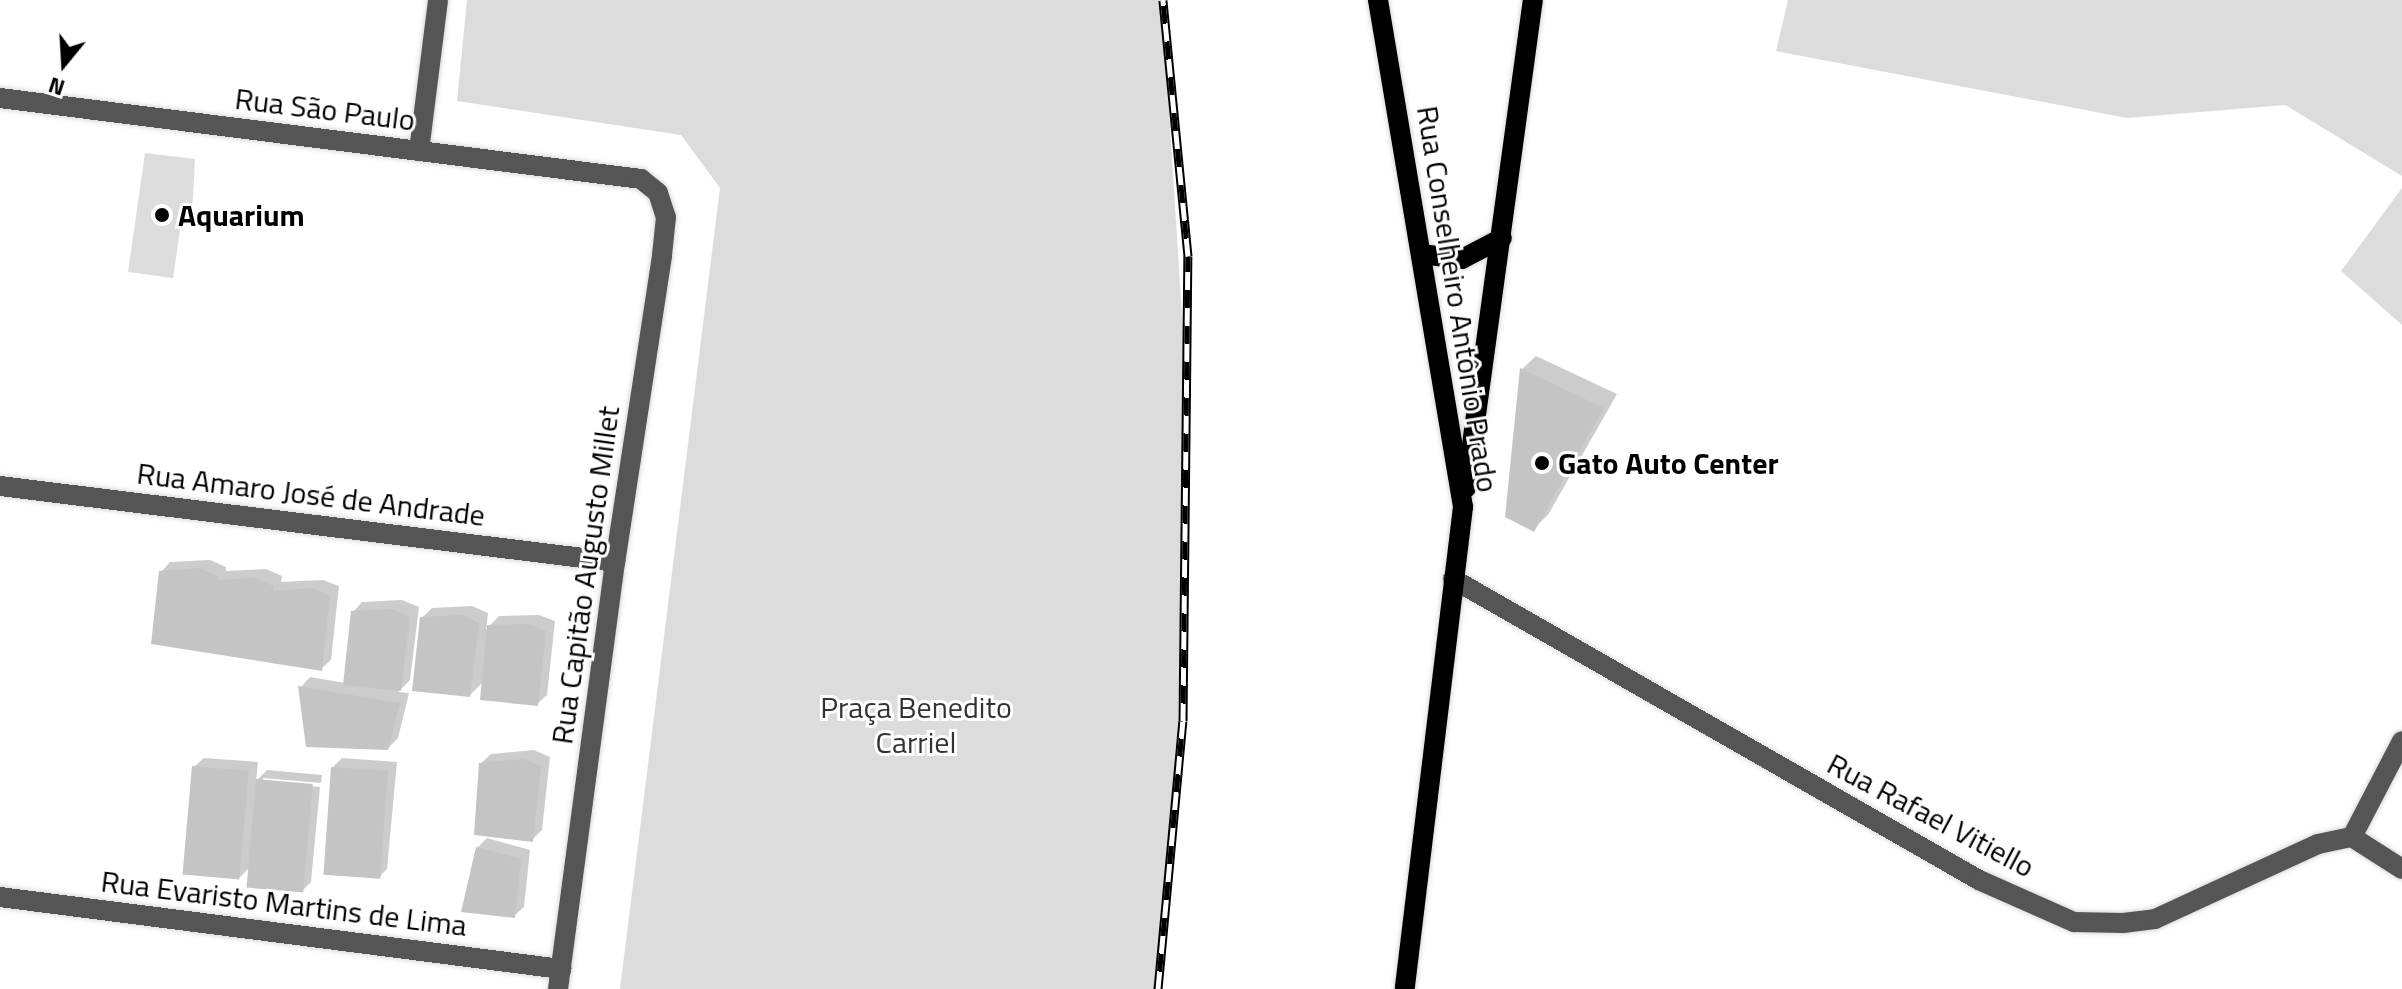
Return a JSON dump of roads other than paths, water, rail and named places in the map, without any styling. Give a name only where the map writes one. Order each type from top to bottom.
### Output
[{"type":"main road","name":"Rua Conselheiro Antônio Prado","points":[[1378,0],[1463,507],[1405,989]]},
{"type":"main road","points":[[1463,507],[1533,0]]},
{"type":"main road","points":[[1421,254],[1462,259],[1502,238]]},
{"type":"street","points":[[419,151],[438,0]]},
{"type":"street","name":"Rua São Paulo","points":[[0,98],[641,179]]},
{"type":"street","name":"Rua Capitão Augusto Millet","points":[[560,979],[615,562],[665,227],[662,200],[652,186],[641,179]]},
{"type":"street","name":"Rua Amaro José de Andrade","points":[[0,486],[615,562]]},
{"type":"street","name":"Rua Rafael Vitiello","points":[[1453,579],[1979,880],[2074,922],[2123,923],[2155,919],[2318,844],[2352,837]]},
{"type":"street","points":[[2402,741],[2352,837],[2402,869]]},
{"type":"street","name":"Rua Evaristo Martins de Lima","points":[[0,897],[560,979]]},
{"type":"railway","points":[[1158,989],[1183,721],[1188,256],[1163,0]]},
{"type":"place","name":"Aquarium","points":[[162,215]]},
{"type":"place","name":"Gato Auto Center","points":[[1542,463]]},
{"type":"park label","name":"Praça Benedito Carriel","points":[[916,724]]}]
